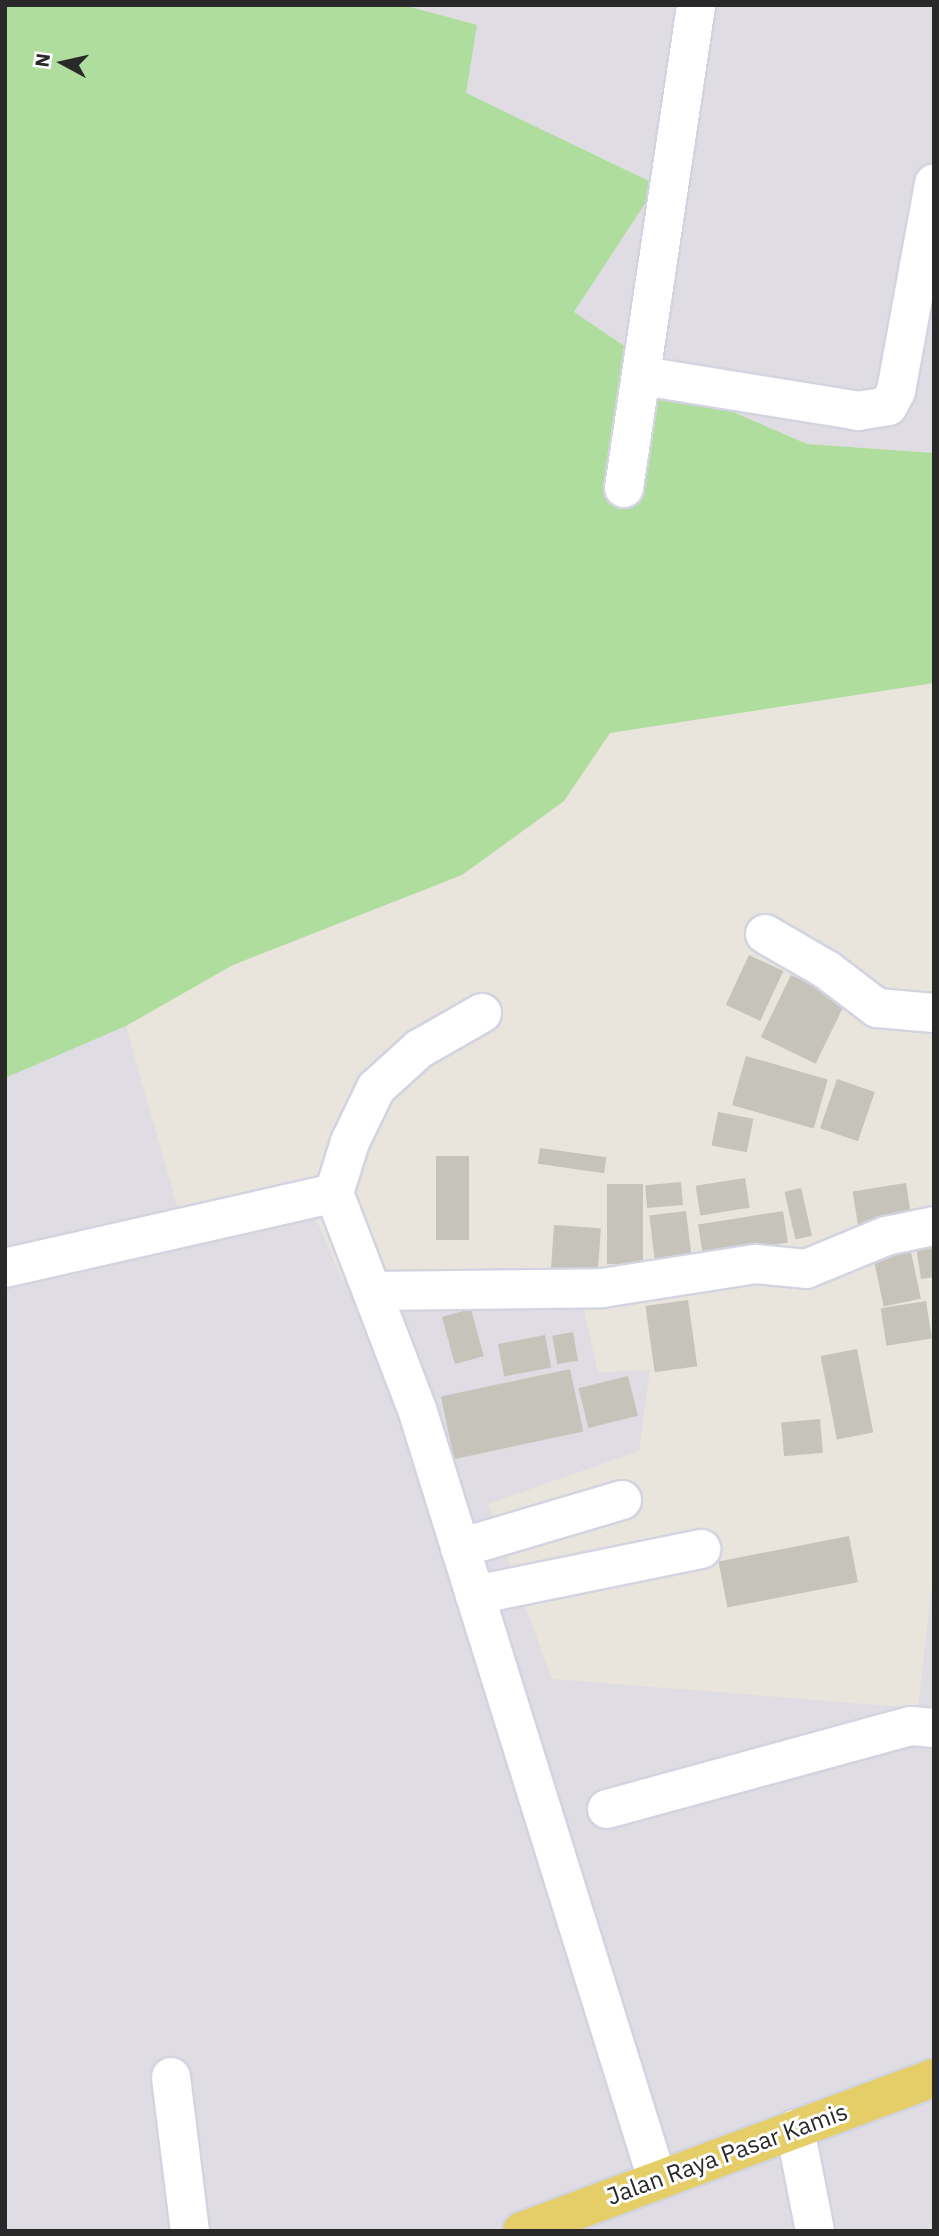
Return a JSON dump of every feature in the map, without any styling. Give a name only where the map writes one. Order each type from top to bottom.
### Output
[{"type":"main road","name":"Jalan Raya Pasar Kamis","points":[[522,2231],[934,2078]]},
{"type":"street","points":[[624,488],[643,376],[696,5]]},
{"type":"street","points":[[643,376],[858,411],[888,406],[896,391],[934,184]]},
{"type":"street","points":[[765,934],[827,970],[877,1009],[934,1013]]},
{"type":"street","points":[[482,1013],[419,1049],[376,1088],[350,1142],[334,1193],[417,1409],[657,2179]]},
{"type":"street","points":[[5,1268],[334,1193]]},
{"type":"street","points":[[372,1291],[602,1288],[756,1264],[806,1269],[886,1236],[934,1226]]},
{"type":"street","points":[[460,1548],[622,1500]]},
{"type":"street","points":[[475,1595],[701,1549]]},
{"type":"street","points":[[607,1808],[911,1726],[934,1728]]},
{"type":"street","points":[[171,2077],[190,2231]]},
{"type":"street","points":[[795,2129],[815,2231]]},
{"type":"shaded area","points":[[403,5],[934,5],[934,453],[808,444],[701,398],[573,312],[656,185],[465,93]]},
{"type":"shaded area","points":[[126,1026],[177,1206],[306,1196],[343,1281],[583,1306],[598,1372],[650,1370],[639,1451],[488,1504],[552,1679],[918,1708],[934,1567],[934,2231],[5,2231],[5,1078]]},
{"type":"green space","points":[[5,5],[403,5],[477,25],[466,93],[657,185],[574,312],[701,398],[807,444],[934,453],[934,683],[610,733],[564,801],[462,875],[233,965],[126,1026],[5,1078]]},
{"type":"building","points":[[749,955],[783,971],[760,1021],[726,1005]]},
{"type":"building","points":[[791,975],[846,1002],[816,1064],[761,1037]]},
{"type":"building","points":[[746,1056],[828,1079],[814,1128],[732,1105]]},
{"type":"building","points":[[837,1079],[875,1092],[858,1141],[820,1128]]},
{"type":"building","points":[[718,1112],[753,1119],[747,1152],[712,1145]]},
{"type":"building","points":[[540,1148],[606,1157],[604,1173],[538,1164]]},
{"type":"building","points":[[436,1156],[469,1156],[469,1240],[436,1240]]},
{"type":"building","points":[[745,1178],[750,1208],[700,1215],[696,1186]]},
{"type":"building","points":[[681,1182],[683,1205],[647,1208],[645,1185]]},
{"type":"building","points":[[906,1183],[913,1227],[860,1236],[853,1191]]},
{"type":"building","points":[[607,1184],[643,1184],[643,1264],[607,1264]]},
{"type":"building","points":[[801,1188],[812,1236],[795,1240],[784,1192]]},
{"type":"building","points":[[686,1211],[692,1257],[655,1261],[649,1216]]},
{"type":"building","points":[[783,1211],[788,1243],[703,1256],[698,1224]]},
{"type":"building","points":[[554,1225],[601,1228],[598,1275],[551,1272]]},
{"type":"building","points":[[934,1230],[934,1277],[921,1279],[914,1233]]},
{"type":"building","points":[[908,1238],[921,1299],[884,1307],[871,1246]]},
{"type":"building","points":[[688,1300],[697,1366],[655,1372],[645,1306]]},
{"type":"building","points":[[926,1301],[932,1339],[887,1346],[881,1308]]},
{"type":"building","points":[[471,1309],[484,1356],[455,1364],[442,1317]]},
{"type":"building","points":[[573,1332],[578,1361],[557,1364],[552,1336]]},
{"type":"building","points":[[545,1335],[551,1367],[504,1377],[498,1344]]},
{"type":"building","points":[[857,1349],[873,1432],[837,1439],[821,1356]]},
{"type":"building","points":[[570,1369],[583,1432],[454,1459],[441,1396]]},
{"type":"building","points":[[628,1376],[638,1416],[588,1428],[579,1388]]},
{"type":"building","points":[[820,1419],[823,1453],[784,1456],[781,1422]]},
{"type":"building","points":[[849,1536],[858,1582],[727,1608],[718,1561]]}]
